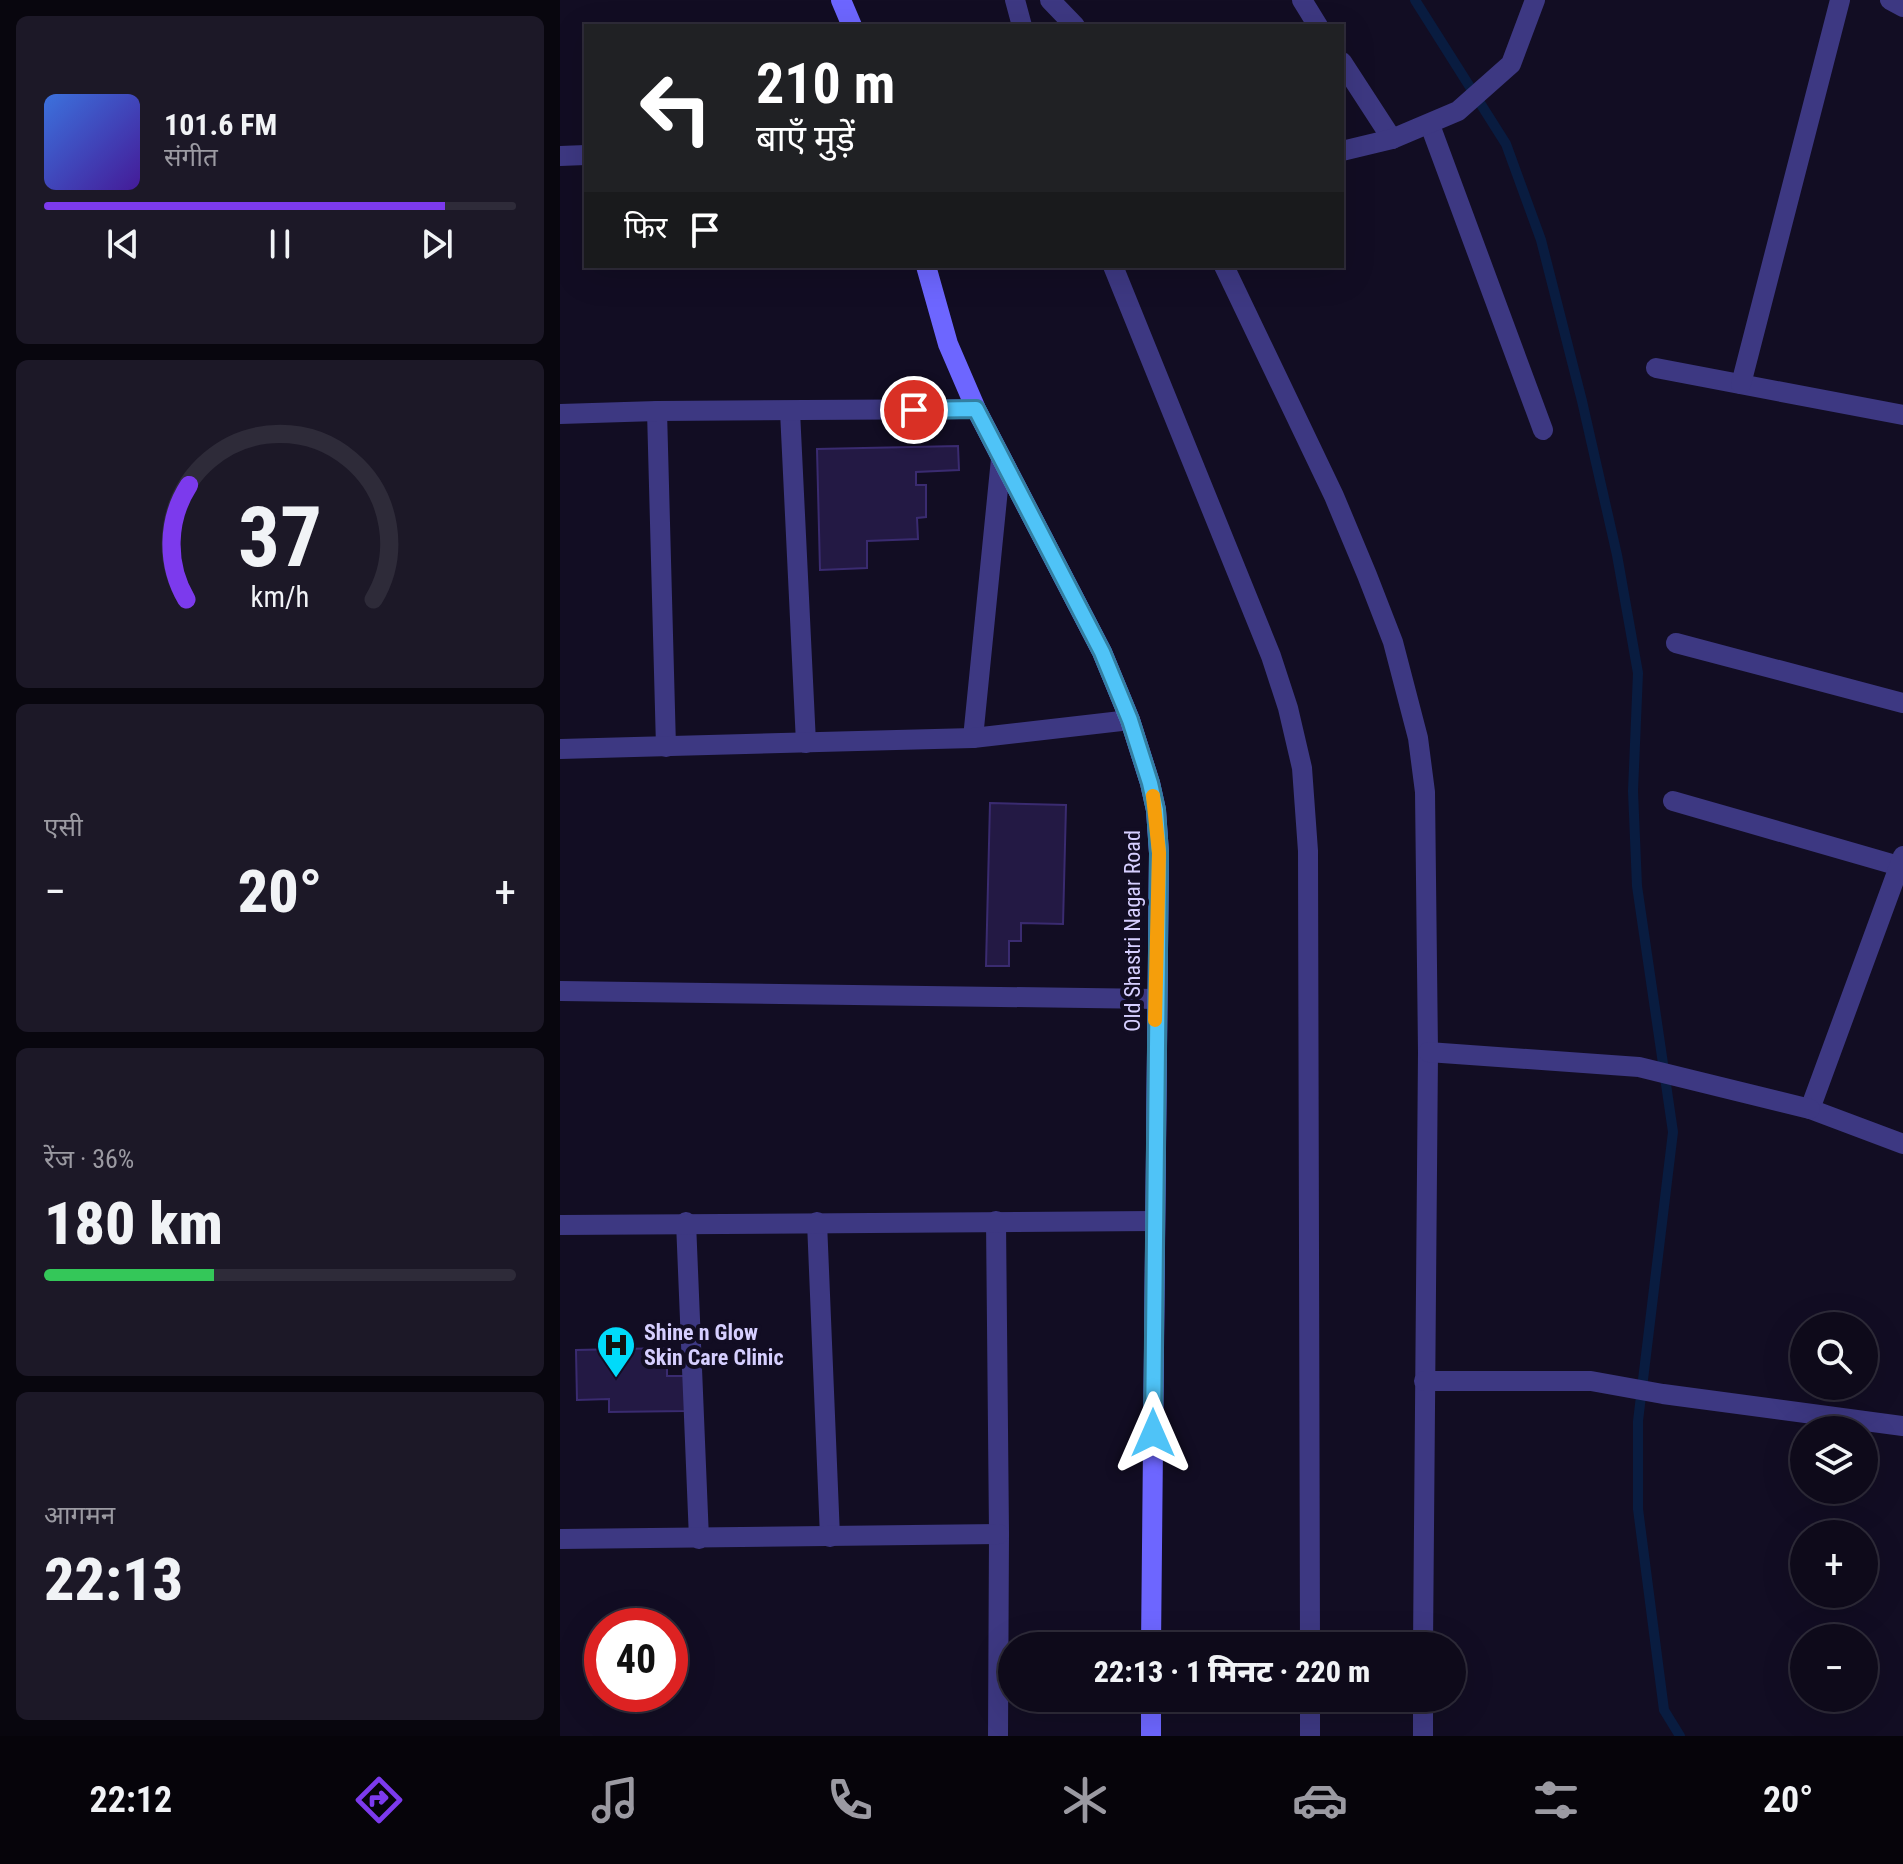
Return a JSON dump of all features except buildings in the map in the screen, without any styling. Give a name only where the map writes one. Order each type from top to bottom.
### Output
[{"type":"street","points":[[841,0],[851,24]]},
{"type":"street","points":[[1015,0],[1021,24]]},
{"type":"street","points":[[1050,0],[1073,24]]},
{"type":"street","points":[[1302,0],[1317,24]]},
{"type":"street","points":[[1344,151],[1392,139],[1458,111],[1511,64],[1535,0]]},
{"type":"street","points":[[1741,384],[1840,0]]},
{"type":"street","points":[[1890,0],[1903,7]]},
{"type":"street","points":[[1344,65],[1392,139]]},
{"type":"street","points":[[1430,125],[1543,430]]},
{"type":"street","points":[[560,156],[584,155]]},
{"type":"street","name":"Old Shastri Nagar Road","points":[[927,268],[948,344],[976,409],[1102,652],[1130,720],[1156,810],[1159,853],[1151,1632]]},
{"type":"street","points":[[1114,268],[1271,656],[1288,708],[1302,768],[1308,866],[1310,1632]]},
{"type":"street","points":[[1225,268],[1334,496],[1393,642],[1418,738],[1425,792],[1428,1052],[1423,1632]]},
{"type":"street","points":[[1656,368],[1903,415]]},
{"type":"street","points":[[560,414],[976,409]]},
{"type":"street","points":[[657,411],[666,747]]},
{"type":"street","points":[[790,411],[806,743]]},
{"type":"street","points":[[973,738],[1001,459]]},
{"type":"street","points":[[1676,643],[1903,703]]},
{"type":"street","points":[[560,749],[973,738],[1130,720]]},
{"type":"street","points":[[1673,801],[1901,861],[1810,1109]]},
{"type":"street","points":[[560,991],[1156,999]]},
{"type":"street","points":[[1428,1052],[1639,1067],[1810,1109],[1903,1144]]},
{"type":"street","points":[[996,1221],[998,1736]]},
{"type":"street","points":[[560,1225],[1154,1221]]},
{"type":"street","points":[[686,1222],[699,1539]]},
{"type":"street","points":[[817,1222],[830,1537]]},
{"type":"street","points":[[1424,1381],[1591,1381],[1663,1394],[1903,1426]]},
{"type":"street","points":[[560,1539],[999,1534]]},
{"type":"street","points":[[1151,1712],[1151,1736]]},
{"type":"street","points":[[1310,1712],[1310,1736]]},
{"type":"street","points":[[1423,1712],[1423,1736]]},
{"type":"waterway","points":[[1415,0],[1506,144],[1541,240],[1617,555],[1638,673],[1633,791],[1637,886],[1673,1132],[1638,1421],[1638,1509],[1664,1710],[1680,1736]]},
{"type":"slow traffic","points":[[1153,796],[1159,853],[1155,1020]]},
{"type":"place","name":"Shine n Glow Skin Care Clinic","points":[[616,1379]]},
{"type":"route","points":[[914,410],[976,409],[1102,652],[1130,720],[1150,783],[1156,810],[1159,853],[1153,1433]]}]
